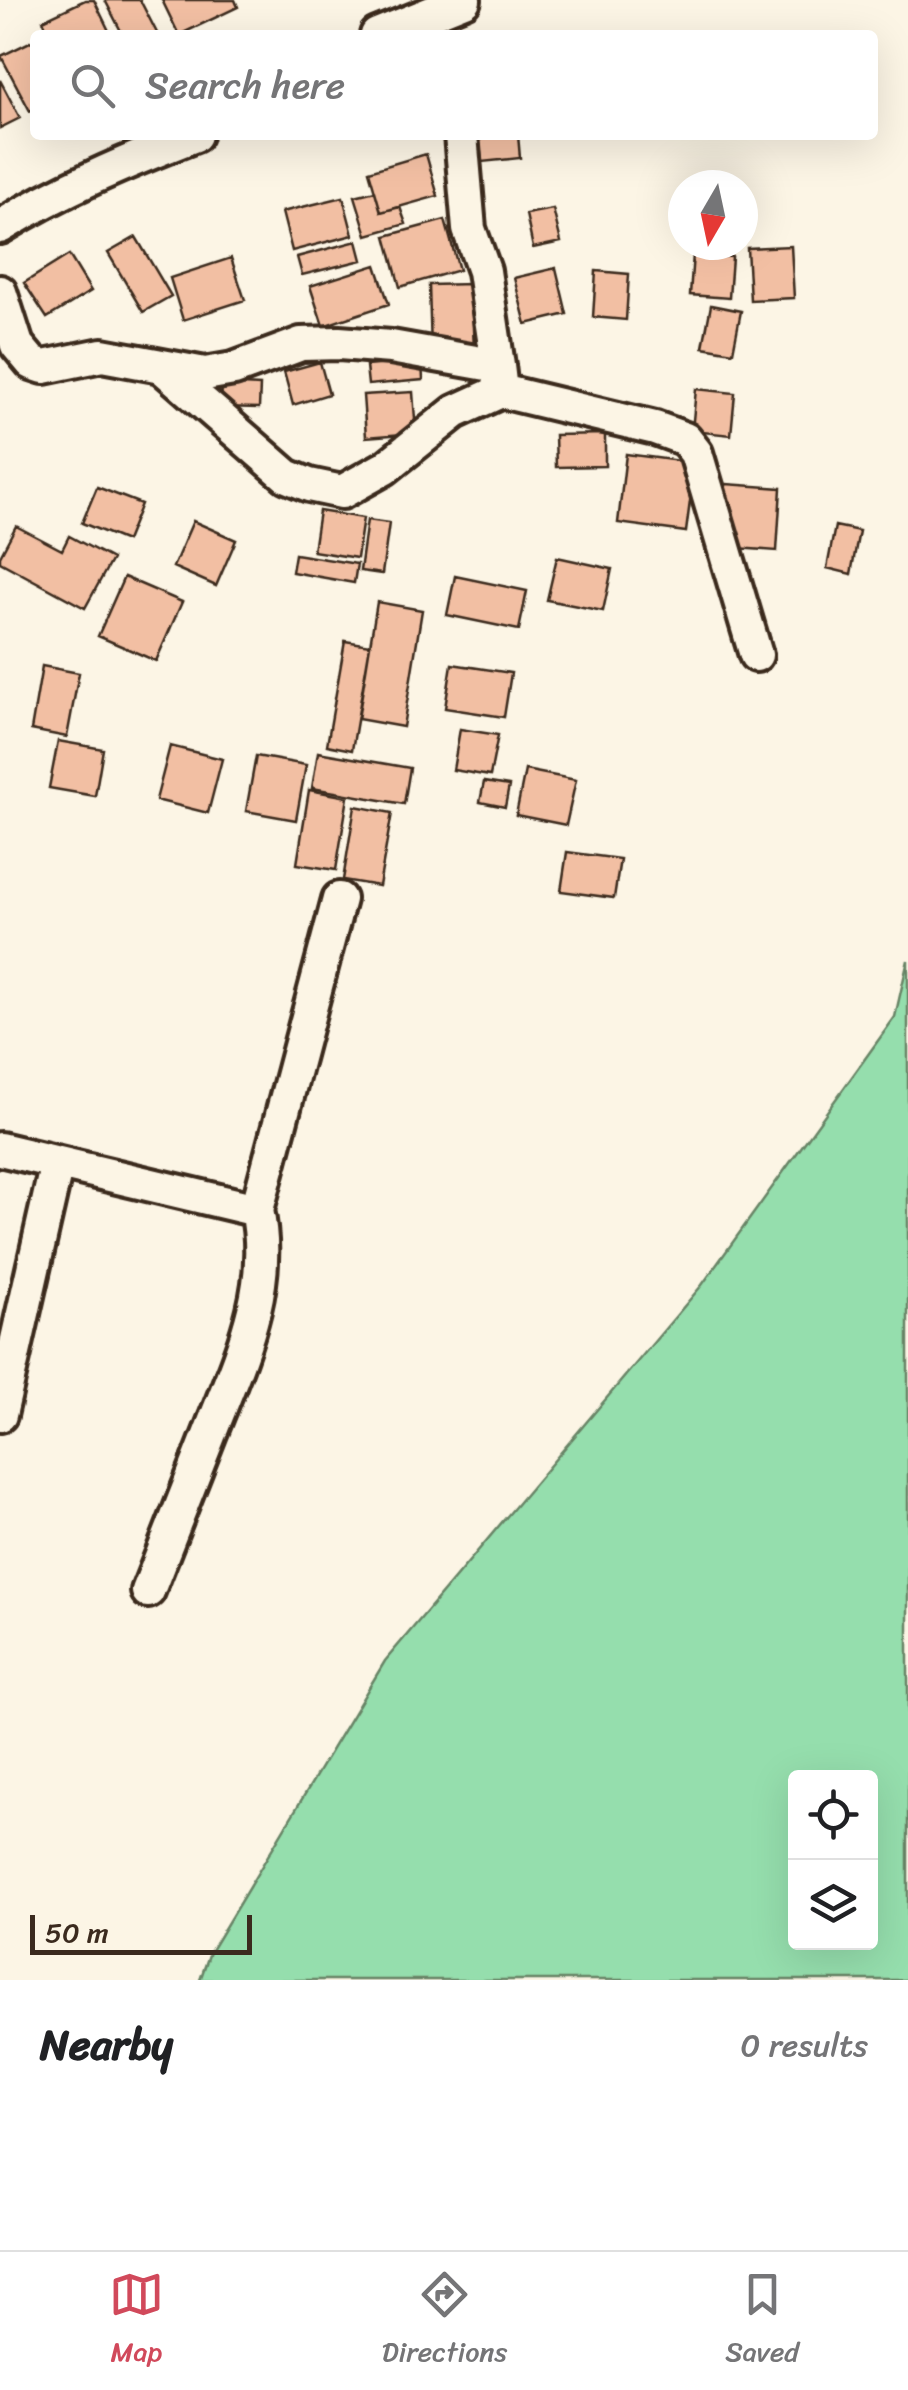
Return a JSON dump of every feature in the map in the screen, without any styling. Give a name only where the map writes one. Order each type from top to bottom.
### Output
[{"type":"street","points":[[389,30],[464,0]]},
{"type":"street","points":[[0,227],[35,205],[182,140]]},
{"type":"street","points":[[462,140],[469,230],[484,271],[499,379]]},
{"type":"street","points":[[0,292],[18,345],[32,363],[44,367],[102,355],[205,374],[234,369],[300,344],[391,347],[685,440],[696,452],[756,655]]},
{"type":"street","points":[[161,366],[287,476],[342,492],[385,468],[499,379]]},
{"type":"street","points":[[148,1591],[250,1331],[262,1271],[263,1238],[257,1210],[339,899]]},
{"type":"street","points":[[0,1149],[257,1210]]},
{"type":"street","points":[[0,1416],[58,1163]]},
{"type":"green space","points":[[908,960],[908,1980],[200,1980],[210,1952],[385,1661],[702,1285],[895,1017]]},
{"type":"building","points":[[85,0],[94,0],[109,30],[48,30],[43,20]]},
{"type":"building","points":[[105,0],[140,0],[155,30],[120,30]]},
{"type":"building","points":[[162,0],[235,0],[238,7],[190,30],[177,30]]},
{"type":"building","points":[[30,42],[30,111],[1,56]]},
{"type":"building","points":[[0,80],[20,118],[0,128]]},
{"type":"building","points":[[480,140],[518,140],[520,158],[482,162]]},
{"type":"building","points":[[426,154],[438,196],[381,212],[369,171]]},
{"type":"building","points":[[375,191],[381,212],[400,207],[406,224],[367,235],[355,196]]},
{"type":"building","points":[[343,197],[353,235],[292,251],[282,212]]},
{"type":"building","points":[[553,209],[561,242],[533,248],[526,214]]},
{"type":"building","points":[[445,220],[459,270],[400,287],[386,236]]},
{"type":"building","points":[[136,237],[171,296],[143,312],[108,253]]},
{"type":"building","points":[[357,241],[362,260],[302,275],[297,257]]},
{"type":"building","points":[[791,246],[794,298],[750,300],[748,260],[758,260],[758,248]]},
{"type":"building","points":[[69,255],[91,291],[47,318],[24,283]]},
{"type":"building","points":[[231,258],[245,300],[183,320],[170,278]]},
{"type":"building","points":[[693,260],[732,260],[729,298],[690,295]]},
{"type":"building","points":[[376,265],[389,304],[323,326],[310,286]]},
{"type":"building","points":[[556,268],[567,314],[526,324],[514,278]]},
{"type":"building","points":[[596,271],[629,274],[626,320],[593,317]]},
{"type":"building","points":[[471,284],[474,350],[431,351],[429,285]]},
{"type":"building","points":[[711,305],[741,311],[733,352],[703,347]]},
{"type":"building","points":[[422,361],[423,380],[368,385],[366,366]]},
{"type":"building","points":[[320,362],[329,394],[293,405],[284,372]]},
{"type":"building","points":[[222,384],[260,386],[259,408],[221,407]]},
{"type":"building","points":[[696,389],[735,393],[731,435],[692,431]]},
{"type":"building","points":[[413,392],[416,433],[366,437],[363,395]]},
{"type":"building","points":[[605,434],[605,466],[556,467],[555,435]]},
{"type":"building","points":[[626,454],[695,463],[686,532],[618,523]]},
{"type":"building","points":[[726,484],[781,488],[777,551],[722,547]]},
{"type":"building","points":[[97,487],[141,504],[126,541],[82,523]]},
{"type":"building","points":[[319,511],[363,518],[357,558],[313,551]]},
{"type":"building","points":[[367,520],[389,523],[382,574],[360,571]]},
{"type":"building","points":[[193,521],[236,540],[216,586],[173,567]]},
{"type":"building","points":[[16,526],[62,550],[69,536],[112,559],[85,608],[0,562]]},
{"type":"building","points":[[835,526],[859,531],[851,574],[827,568]]},
{"type":"building","points":[[295,554],[357,564],[354,583],[292,572]]},
{"type":"building","points":[[557,557],[612,569],[603,611],[547,600]]},
{"type":"building","points":[[455,576],[527,591],[519,630],[447,615]]},
{"type":"building","points":[[124,577],[182,602],[156,661],[98,636]]},
{"type":"building","points":[[377,602],[422,610],[403,727],[358,719]]},
{"type":"building","points":[[345,641],[370,645],[352,750],[327,745]]},
{"type":"building","points":[[452,664],[511,673],[504,717],[445,708]]},
{"type":"building","points":[[42,666],[79,673],[67,737],[31,730]]},
{"type":"building","points":[[460,729],[498,735],[490,776],[453,770]]},
{"type":"building","points":[[58,741],[103,749],[95,796],[49,788]]},
{"type":"building","points":[[170,746],[222,759],[208,813],[156,800]]},
{"type":"building","points":[[318,752],[410,768],[404,804],[312,788]]},
{"type":"building","points":[[256,756],[306,765],[296,820],[246,811]]},
{"type":"building","points":[[525,770],[576,780],[566,825],[516,815]]},
{"type":"building","points":[[484,782],[509,786],[505,807],[480,802]]},
{"type":"building","points":[[309,790],[348,797],[336,870],[297,864]]},
{"type":"building","points":[[355,806],[392,813],[379,886],[343,880]]},
{"type":"building","points":[[567,852],[620,859],[614,898],[561,891]]}]
